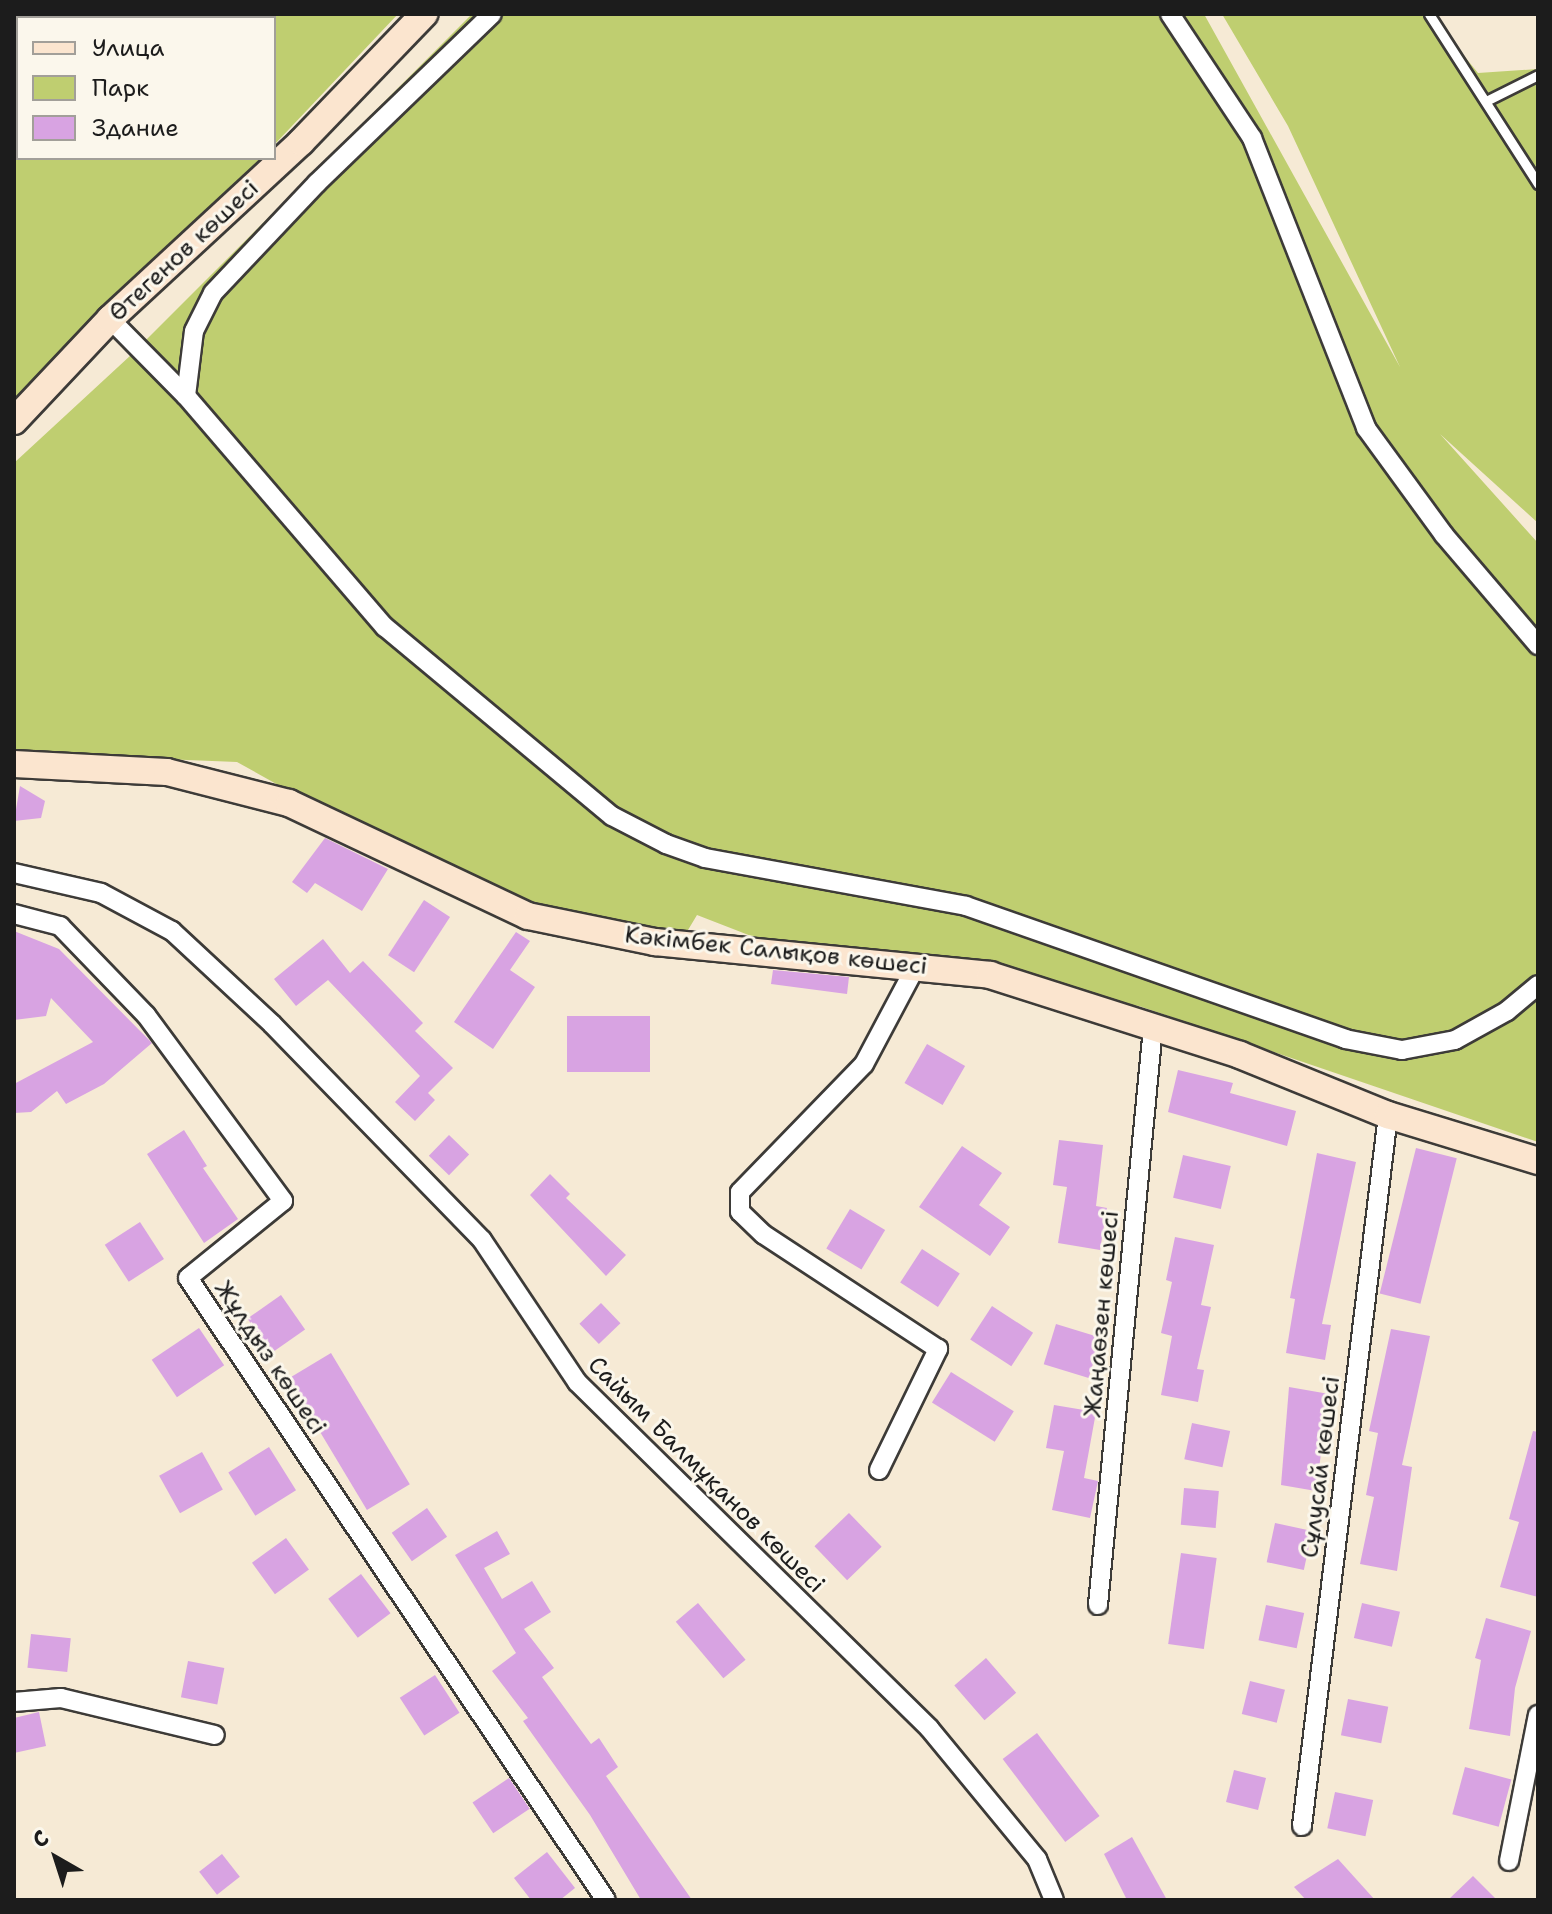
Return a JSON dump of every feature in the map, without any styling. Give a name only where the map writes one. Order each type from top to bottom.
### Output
[{"type":"street","name":"Өтегенов көшесі","points":[[14,421],[110,319],[301,142],[424,14]]},
{"type":"street","points":[[186,396],[194,331],[213,293],[317,183],[492,14]]},
{"type":"street","points":[[1170,14],[1252,138],[1366,428],[1444,535],[1538,645]]},
{"type":"street","points":[[110,319],[186,396],[385,627],[612,816],[666,844],[705,858],[966,906],[1345,1039],[1402,1050],[1455,1040],[1507,1011],[1538,985]]},
{"type":"street","name":"Кәкімбек Салықов көшесі","points":[[14,764],[167,772],[289,803],[528,916],[655,942],[990,975],[1240,1055],[1388,1115],[1538,1161]]},
{"type":"street","name":"Сайым Балмұқанов көшесі","points":[[14,873],[101,893],[172,931],[272,1024],[482,1240],[577,1382],[929,1728],[1037,1859],[1054,1900]]},
{"type":"street","name":"Жұлдыз көшесі","points":[[14,914],[60,926],[146,1015],[283,1201],[188,1278],[606,1900]]},
{"type":"street","points":[[879,1470],[938,1349],[763,1234],[740,1212],[740,1192],[864,1064],[916,966]]},
{"type":"street","name":"Жаңаөзен көшесі","points":[[1098,1605],[1153,1027]]},
{"type":"street","name":"Сұлусай көшесі","points":[[1302,1826],[1388,1115]]},
{"type":"street","points":[[14,1702],[61,1698],[215,1735]]},
{"type":"street","points":[[1509,1861],[1538,1715]]},
{"type":"lane","points":[[1429,14],[1488,100],[1538,184]]},
{"type":"lane","points":[[1488,100],[1538,75]]},
{"type":"green space","points":[[14,14],[398,14],[276,143],[276,16],[16,16],[16,160],[260,160],[14,427]]},
{"type":"green space","points":[[472,14],[1204,14],[1400,367],[1288,126],[1222,14],[1430,14],[1478,73],[1538,69],[1538,523],[1440,434],[1538,543],[1538,1142],[1139,1006],[805,957],[697,915],[679,945],[434,872],[237,762],[14,753],[14,463],[131,355]]},
{"type":"building","points":[[20,786],[45,801],[41,818],[14,821]]},
{"type":"building","points":[[325,838],[388,869],[362,911],[315,883],[307,893],[292,882]]},
{"type":"building","points":[[424,900],[450,917],[414,972],[388,955]]},
{"type":"building","points":[[14,931],[59,949],[152,1043],[104,1084],[66,1104],[57,1091],[31,1112],[14,1113],[14,1084],[93,1042],[51,998],[46,1016],[14,1020]]},
{"type":"building","points":[[516,932],[530,941],[510,970],[535,987],[493,1049],[454,1022]]},
{"type":"building","points":[[323,939],[350,973],[363,961],[423,1023],[415,1031],[453,1068],[428,1093],[435,1100],[415,1121],[395,1102],[420,1076],[328,980],[296,1006],[274,979]]},
{"type":"building","points":[[773,970],[849,977],[847,994],[771,984]]},
{"type":"building","points":[[567,1016],[650,1016],[650,1072],[567,1072]]},
{"type":"building","points":[[927,1044],[965,1066],[943,1105],[904,1083]]},
{"type":"building","points":[[1178,1070],[1233,1083],[1230,1093],[1296,1111],[1287,1146],[1168,1112]]},
{"type":"building","points":[[184,1130],[207,1166],[203,1168],[238,1219],[204,1243],[147,1154]]},
{"type":"building","points":[[449,1135],[469,1154],[449,1175],[429,1156]]},
{"type":"building","points":[[1059,1140],[1103,1145],[1096,1206],[1107,1208],[1100,1250],[1058,1243],[1067,1187],[1053,1185]]},
{"type":"building","points":[[962,1146],[1002,1173],[979,1205],[1010,1227],[990,1256],[919,1207]]},
{"type":"building","points":[[1416,1148],[1457,1158],[1420,1304],[1380,1294]]},
{"type":"building","points":[[1317,1153],[1356,1162],[1322,1324],[1331,1325],[1325,1360],[1286,1353],[1295,1299],[1290,1298]]},
{"type":"building","points":[[1183,1155],[1231,1166],[1221,1209],[1173,1198]]},
{"type":"building","points":[[550,1174],[570,1194],[566,1198],[626,1255],[606,1276],[530,1195]]},
{"type":"building","points":[[850,1209],[885,1230],[861,1270],[826,1248]]},
{"type":"building","points":[[140,1222],[164,1259],[129,1282],[105,1245]]},
{"type":"building","points":[[1175,1237],[1214,1245],[1201,1305],[1211,1307],[1197,1369],[1204,1370],[1198,1402],[1161,1395],[1172,1336],[1161,1333],[1172,1282],[1166,1280]]},
{"type":"building","points":[[922,1249],[960,1274],[938,1307],[900,1283]]},
{"type":"building","points":[[281,1295],[305,1329],[272,1353],[247,1319]]},
{"type":"building","points":[[601,1303],[620,1323],[599,1344],[579,1324]]},
{"type":"building","points":[[992,1306],[1033,1333],[1011,1366],[970,1340]]},
{"type":"building","points":[[1056,1324],[1101,1338],[1089,1378],[1044,1364]]},
{"type":"building","points":[[199,1328],[224,1365],[177,1397],[152,1360]]},
{"type":"building","points":[[1391,1329],[1430,1336],[1402,1465],[1412,1467],[1397,1571],[1360,1564],[1374,1497],[1366,1495],[1378,1433],[1369,1431]]},
{"type":"building","points":[[331,1353],[410,1484],[367,1510],[288,1379]]},
{"type":"building","points":[[951,1372],[1014,1411],[995,1442],[932,1403]]},
{"type":"building","points":[[1289,1387],[1329,1394],[1316,1491],[1281,1485]]},
{"type":"building","points":[[1054,1405],[1096,1412],[1084,1478],[1098,1481],[1090,1518],[1052,1510],[1064,1451],[1046,1448]]},
{"type":"building","points":[[1192,1423],[1230,1431],[1222,1467],[1184,1459]]},
{"type":"building","points":[[1533,1431],[1538,1432],[1538,1597],[1500,1587],[1519,1522],[1509,1519]]},
{"type":"building","points":[[269,1447],[296,1490],[255,1516],[228,1472]]},
{"type":"building","points":[[202,1452],[223,1490],[180,1513],[159,1476]]},
{"type":"building","points":[[1184,1488],[1219,1491],[1216,1528],[1181,1525]]},
{"type":"building","points":[[427,1508],[447,1537],[412,1561],[392,1533]]},
{"type":"building","points":[[849,1513],[882,1547],[847,1580],[814,1546]]},
{"type":"building","points":[[1275,1523],[1312,1531],[1304,1570],[1267,1562]]},
{"type":"building","points":[[497,1531],[510,1554],[484,1568],[502,1599],[532,1581],[551,1612],[524,1629],[554,1668],[542,1677],[591,1744],[599,1738],[618,1767],[606,1776],[692,1900],[641,1900],[590,1815],[523,1721],[528,1718],[492,1671],[516,1653],[455,1555]]},
{"type":"building","points":[[286,1538],[309,1570],[275,1594],[252,1563]]},
{"type":"building","points":[[1181,1553],[1217,1558],[1204,1649],[1168,1644]]},
{"type":"building","points":[[361,1574],[390,1613],[358,1638],[328,1599]]},
{"type":"building","points":[[698,1603],[746,1660],[723,1678],[676,1622]]},
{"type":"building","points":[[1362,1603],[1400,1612],[1392,1647],[1354,1638]]},
{"type":"building","points":[[1266,1605],[1304,1613],[1297,1648],[1259,1640]]},
{"type":"building","points":[[1486,1618],[1531,1631],[1515,1688],[1510,1736],[1469,1729],[1481,1660],[1475,1658]]},
{"type":"building","points":[[31,1634],[71,1638],[67,1672],[27,1668]]},
{"type":"building","points":[[986,1658],[1016,1693],[984,1720],[954,1686]]},
{"type":"building","points":[[188,1661],[224,1668],[217,1704],[181,1697]]},
{"type":"building","points":[[435,1675],[460,1713],[424,1736],[400,1698]]},
{"type":"building","points":[[1250,1681],[1285,1690],[1277,1723],[1242,1714]]},
{"type":"building","points":[[1348,1699],[1388,1707],[1381,1743],[1341,1735]]},
{"type":"building","points":[[39,1712],[46,1746],[14,1753],[14,1718]]},
{"type":"building","points":[[1037,1733],[1100,1816],[1065,1842],[1003,1759]]},
{"type":"building","points":[[1465,1767],[1511,1779],[1499,1827],[1452,1814]]},
{"type":"building","points":[[1234,1770],[1266,1778],[1258,1810],[1226,1802]]},
{"type":"building","points":[[509,1778],[530,1809],[493,1833],[473,1803]]},
{"type":"building","points":[[1335,1792],[1373,1800],[1365,1836],[1327,1828]]},
{"type":"building","points":[[1132,1837],[1167,1900],[1127,1900],[1104,1854]]},
{"type":"building","points":[[547,1852],[575,1888],[560,1900],[531,1900],[514,1878]]},
{"type":"building","points":[[222,1854],[240,1877],[217,1895],[199,1872]]},
{"type":"building","points":[[1338,1859],[1375,1900],[1306,1900],[1294,1887]]},
{"type":"building","points":[[1473,1876],[1497,1900],[1448,1900]]}]
